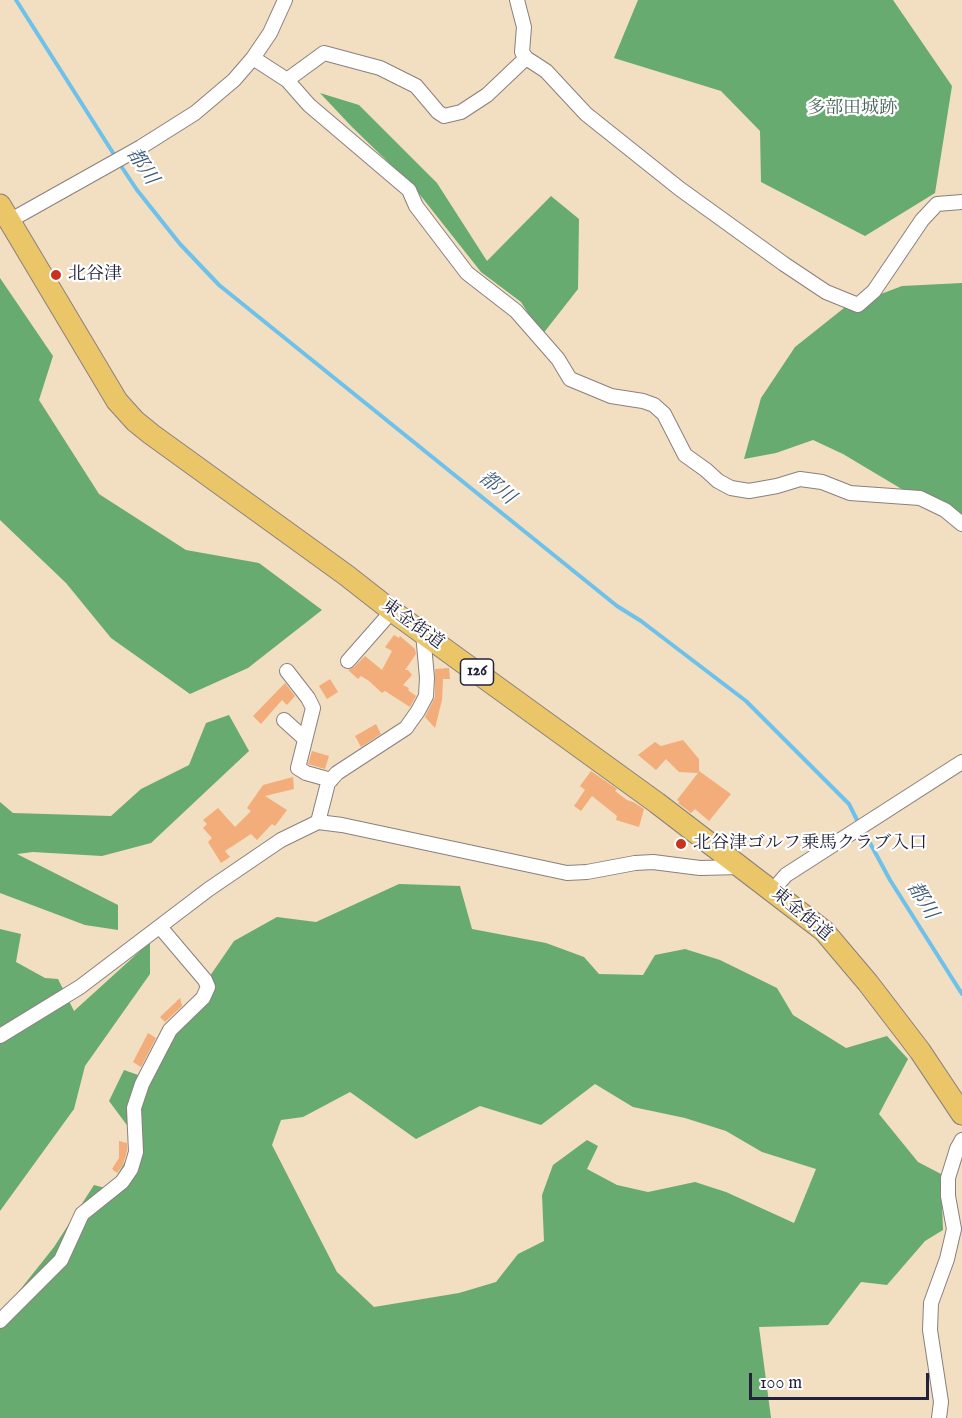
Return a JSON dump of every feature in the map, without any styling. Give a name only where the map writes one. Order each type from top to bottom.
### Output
[{"type":"highway","name":"東金街道","points":[[5,213],[117,401],[135,421],[773,890],[824,931],[920,1051],[962,1114]]},
{"type":"street","points":[[5,213],[98,171],[195,113],[234,80],[254,58],[270,33],[285,0]]},
{"type":"street","points":[[517,0],[525,27],[522,52],[526,58],[546,71],[586,114],[680,189],[826,292],[858,305],[874,291],[922,220],[937,204],[962,202]]},
{"type":"street","points":[[287,80],[324,53],[380,68],[416,86],[444,116],[461,112],[487,95],[526,58]]},
{"type":"street","points":[[254,58],[287,80],[309,105],[409,190],[417,206],[467,273],[516,311],[558,359],[570,379],[611,396],[654,405],[664,414],[686,455],[718,482],[731,488],[749,491],[800,479],[822,482],[850,493],[920,498],[945,510],[962,524]]},
{"type":"street","points":[[348,661],[392,611]]},
{"type":"street","points":[[318,822],[328,783],[337,773],[406,728],[418,711],[426,696],[427,678],[423,633]]},
{"type":"street","points":[[287,671],[313,708],[298,768],[306,773],[331,780]]},
{"type":"street","points":[[284,720],[305,739]]},
{"type":"street","points":[[773,890],[786,875],[962,762]]},
{"type":"street","points":[[0,1036],[80,987],[209,890],[281,840],[318,822],[342,825],[567,873],[587,872],[635,862],[700,868],[741,867]]},
{"type":"street","points":[[0,1321],[62,1260],[82,1214],[122,1182],[131,1169],[136,1152],[134,1107],[142,1084],[170,1030],[203,998],[208,987],[205,980],[160,927]]},
{"type":"street","points":[[939,1418],[942,1402],[930,1330],[931,1303],[947,1259],[954,1229],[948,1196],[948,1178],[962,1140]]},
{"type":"green space","name":"多部田城跡","points":[[638,0],[893,0],[952,86],[935,193],[865,236],[761,182],[760,131],[721,91],[614,58]]},
{"type":"green space","points":[[320,93],[359,105],[437,183],[487,261],[551,196],[579,219],[578,289],[542,335],[521,302],[481,272],[413,186]]},
{"type":"green space","points":[[0,278],[53,356],[39,400],[99,494],[186,550],[259,563],[322,610],[248,668],[190,694],[111,638],[66,583],[0,520]]},
{"type":"green space","points":[[962,283],[962,525],[843,454],[813,440],[776,453],[744,459],[761,398],[795,347],[844,308],[902,286]]},
{"type":"green space","points":[[229,715],[249,751],[151,843],[102,856],[33,852],[17,854],[118,905],[118,930],[85,925],[0,893],[0,802],[13,813],[111,816],[141,789],[189,765],[206,723]]},
{"type":"green space","points":[[399,884],[460,886],[472,929],[546,943],[584,957],[599,974],[643,975],[655,955],[685,949],[720,960],[777,988],[793,1015],[846,1048],[887,1036],[908,1059],[879,1114],[918,1162],[941,1174],[943,1230],[925,1241],[887,1285],[861,1282],[828,1325],[759,1327],[771,1418],[0,1418],[0,1315],[54,1247],[94,1185],[109,1189],[138,1140],[109,1101],[124,1070],[141,1076],[234,941],[277,917],[316,922]],"holes":[[[595,1084],[633,1107],[685,1118],[726,1131],[762,1152],[816,1169],[794,1223],[726,1192],[695,1182],[648,1192],[617,1185],[587,1169],[598,1146],[587,1140],[553,1165],[542,1195],[544,1241],[518,1254],[496,1282],[459,1293],[374,1307],[337,1272],[272,1145],[281,1120],[303,1117],[350,1092],[416,1139],[480,1106],[541,1125]]]},
{"type":"green space","points":[[0,929],[21,934],[16,962],[45,978],[58,979],[74,1011],[150,942],[150,974],[85,1066],[74,1109],[0,1211]]},
{"type":"building","points":[[394,635],[399,638],[400,636],[415,649],[416,654],[405,670],[412,675],[403,685],[416,696],[410,707],[385,691],[382,693],[361,676],[358,679],[348,670],[365,656],[382,670],[392,651],[385,647]]},
{"type":"building","points":[[449,668],[450,679],[443,679],[442,700],[435,728],[425,717],[435,697],[435,669]]},
{"type":"building","points":[[330,679],[338,692],[327,699],[319,686]]},
{"type":"building","points":[[285,683],[295,696],[287,705],[282,700],[261,724],[253,716]]},
{"type":"building","points":[[376,724],[381,734],[361,747],[355,736]]},
{"type":"building","points":[[683,740],[699,759],[699,771],[731,794],[709,821],[695,809],[691,813],[677,800],[698,773],[679,772],[666,759],[656,770],[638,755],[655,742],[661,746]]},
{"type":"building","points":[[312,751],[329,756],[325,769],[308,764]]},
{"type":"building","points":[[591,771],[617,789],[615,791],[627,800],[644,809],[639,827],[616,820],[617,816],[592,796],[581,811],[574,806],[585,790],[580,786]]},
{"type":"building","points":[[293,777],[294,789],[265,796],[287,810],[275,826],[272,824],[257,840],[251,834],[225,851],[230,857],[221,863],[208,842],[212,838],[203,828],[207,824],[203,820],[218,808],[235,827],[251,811],[247,808],[263,785]]},
{"type":"building","points":[[180,998],[182,1006],[165,1022],[160,1017]]},
{"type":"building","points":[[148,1033],[156,1038],[141,1067],[133,1062]]},
{"type":"building","points":[[119,1141],[127,1143],[127,1151],[123,1165],[117,1173],[112,1169],[119,1158]]},
{"type":"waterway","name":"都川","points":[[16,0],[115,156]]},
{"type":"waterway","name":"都川","points":[[119,163],[137,190],[180,244],[219,285],[617,606],[641,621],[746,701],[849,804],[859,824]]},
{"type":"waterway","name":"都川","points":[[863,830],[890,880],[962,994]]},
{"type":"place","name":"北谷津","points":[[56,275]]},
{"type":"place","name":"北谷津ゴルフ乗馬クラブ入口","points":[[681,844]]}]
